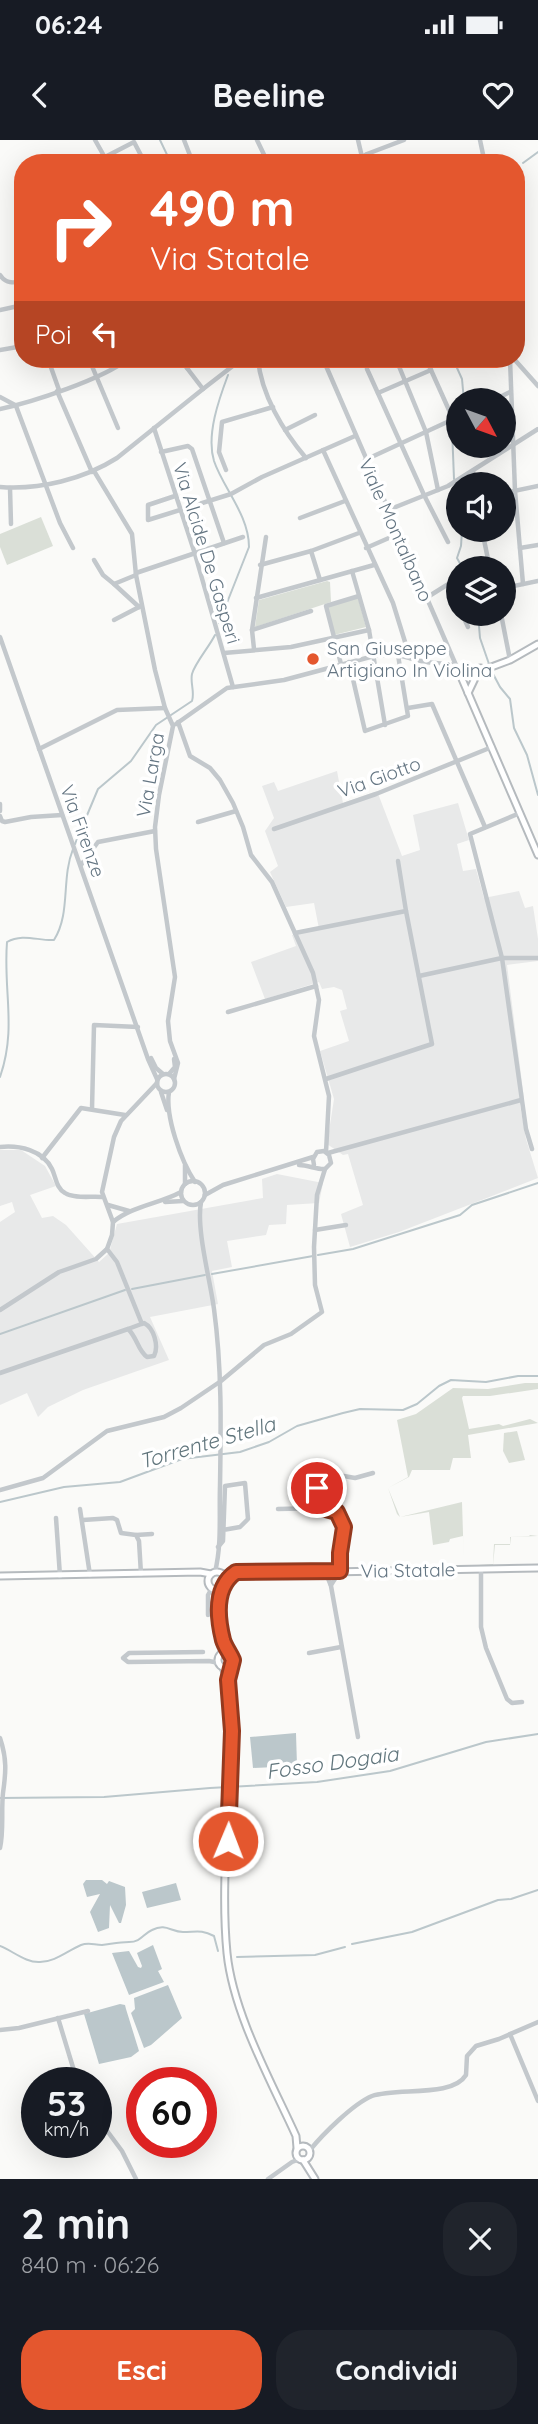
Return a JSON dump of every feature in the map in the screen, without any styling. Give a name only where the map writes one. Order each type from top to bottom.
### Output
[{"type":"main road","points":[[460,672],[478,672],[510,660],[538,644]]},
{"type":"main road","points":[[460,672],[488,668]]},
{"type":"main road","name":"Viale Montalbano","points":[[460,672],[538,855]]},
{"type":"main road","points":[[468,693],[478,672]]},
{"type":"main road","name":"Via Statale","points":[[0,1576],[538,1569]]},
{"type":"main road","points":[[216,1589],[236,1572]]},
{"type":"main road","points":[[216,1574],[226,1581]]},
{"type":"main road","points":[[216,1574],[232,1731],[226,1913],[230,1971],[243,2014],[314,2179]]},
{"type":"street","points":[[380,140],[383,148]]},
{"type":"street","points":[[369,154],[400,141]]},
{"type":"street","points":[[110,154],[134,142],[140,154]]},
{"type":"street","name":"Via Larga","points":[[51,368],[93,471],[132,534],[141,606],[164,708],[175,724],[169,735],[155,831],[175,977],[168,1021],[170,1041],[178,1065],[174,1079]]},
{"type":"street","points":[[92,368],[118,428]]},
{"type":"street","points":[[0,409],[16,406],[116,368]]},
{"type":"street","points":[[187,368],[203,388]]},
{"type":"street","points":[[0,487],[46,484],[93,471],[117,458],[230,368]]},
{"type":"street","points":[[260,368],[273,407],[285,430],[306,458]]},
{"type":"street","name":"Viale Montalbano","points":[[327,368],[460,672]]},
{"type":"street","points":[[399,368],[426,432],[438,490]]},
{"type":"street","points":[[510,388],[511,368]]},
{"type":"street","points":[[521,368],[538,386]]},
{"type":"street","points":[[367,369],[446,538]]},
{"type":"street","points":[[378,393],[431,370],[446,399]]},
{"type":"street","points":[[0,397],[16,406],[73,548]]},
{"type":"street","points":[[226,470],[219,452],[222,422],[273,407]]},
{"type":"street","points":[[285,430],[315,415]]},
{"type":"street","points":[[366,460],[446,423]]},
{"type":"street","name":"Via Alcide De Gasperi","points":[[154,428],[195,554],[233,687]]},
{"type":"street","points":[[516,443],[538,429]]},
{"type":"street","points":[[175,496],[148,505],[148,520],[225,496],[355,436]]},
{"type":"street","points":[[161,452],[188,446],[192,449],[223,543]]},
{"type":"street","points":[[323,450],[396,609],[410,658]]},
{"type":"street","points":[[388,510],[438,490],[493,458]]},
{"type":"street","points":[[516,491],[538,486]]},
{"type":"street","points":[[10,488],[11,524]]},
{"type":"street","points":[[300,518],[345,501]]},
{"type":"street","points":[[516,502],[523,584]]},
{"type":"street","points":[[260,565],[360,533]]},
{"type":"street","points":[[366,548],[398,534]]},
{"type":"street","points":[[114,584],[243,537]]},
{"type":"street","points":[[254,649],[252,630],[265,537]]},
{"type":"street","points":[[520,548],[538,545]]},
{"type":"street","points":[[310,551],[320,580]]},
{"type":"street","points":[[94,560],[103,575],[141,606],[114,620]]},
{"type":"street","points":[[256,598],[374,565]]},
{"type":"street","points":[[352,571],[369,630],[385,725]]},
{"type":"street","points":[[516,585],[538,581]]},
{"type":"street","points":[[426,598],[446,586]]},
{"type":"street","points":[[341,664],[326,606],[359,596]]},
{"type":"street","points":[[252,630],[311,611]]},
{"type":"street","points":[[503,626],[510,660]]},
{"type":"street","points":[[224,653],[291,647],[369,630]]},
{"type":"street","name":"Via Firenze","points":[[0,637],[138,1027],[154,1065],[174,1079],[175,1086],[169,1092],[168,1105],[172,1124]]},
{"type":"street","points":[[349,662],[365,731],[408,716],[398,655]]},
{"type":"street","points":[[331,1163],[325,1152],[329,1096],[314,1036],[318,1000],[316,986],[272,881],[251,855],[236,811],[220,780],[210,768],[190,756],[175,724],[213,697],[233,687],[284,680],[374,656],[398,655],[425,662],[456,665]]},
{"type":"street","points":[[408,708],[432,704],[485,827]]},
{"type":"street","points":[[39,749],[117,710],[164,708]]},
{"type":"street","points":[[169,735],[173,732],[181,733]]},
{"type":"street","name":"Via Giotto","points":[[274,829],[459,762],[492,747]]},
{"type":"street","points":[[0,804],[0,814],[5,822],[62,815]]},
{"type":"street","points":[[198,822],[236,811]]},
{"type":"street","points":[[520,813],[470,834],[502,958],[521,1100],[531,1149]]},
{"type":"street","points":[[81,866],[98,842],[155,831]]},
{"type":"street","points":[[326,1079],[432,1044],[398,861]]},
{"type":"street","points":[[295,933],[406,911]]},
{"type":"street","points":[[419,976],[502,958],[538,958]]},
{"type":"street","points":[[228,1012],[316,986]]},
{"type":"street","points":[[92,1109],[94,1025],[138,1027]]},
{"type":"street","name":"Via Firenze","points":[[141,1034],[185,1164],[195,1182]]},
{"type":"street","name":"Via Larga","points":[[166,1074],[175,1067],[174,1054]]},
{"type":"street","points":[[0,1310],[59,1272],[96,1259],[107,1249],[113,1222],[111,1212],[102,1197],[114,1137],[119,1123],[166,1074]]},
{"type":"street","points":[[158,1085],[169,1092]]},
{"type":"street","points":[[216,1574],[221,1381],[210,1277],[200,1224],[201,1202],[205,1195],[223,1185],[295,1164],[325,1152],[350,1148],[521,1100]]},
{"type":"street","points":[[42,1158],[81,1108],[126,1115]]},
{"type":"street","points":[[0,1147],[19,1146],[42,1158],[53,1170],[61,1191],[74,1196],[102,1197]]},
{"type":"street","points":[[0,1490],[43,1478],[107,1431],[164,1417],[198,1399],[264,1345],[291,1334],[322,1311],[315,1285],[315,1230],[319,1186],[325,1169],[350,1148]]},
{"type":"street","points":[[313,1157],[319,1186]]},
{"type":"street","name":"Via Firenze","points":[[185,1164],[185,1184]]},
{"type":"street","points":[[295,1164],[325,1169]]},
{"type":"street","points":[[113,1222],[130,1212],[164,1202],[180,1192],[185,1184],[195,1182],[201,1185],[223,1185]]},
{"type":"street","points":[[201,1185],[205,1195]]},
{"type":"street","points":[[180,1192],[200,1224]]},
{"type":"street","points":[[164,1202],[195,1205],[201,1202]]},
{"type":"street","points":[[106,1204],[130,1212]]},
{"type":"street","points":[[315,1230],[346,1225]]},
{"type":"street","points":[[107,1249],[116,1259],[142,1324]]},
{"type":"street","points":[[0,1373],[142,1324],[146,1323],[158,1350],[154,1356],[147,1357],[142,1354],[135,1337],[128,1329]]},
{"type":"street","points":[[322,1508],[315,1494],[317,1488],[344,1476],[355,1478],[373,1473]]},
{"type":"street","points":[[218,1547],[223,1541],[223,1530],[225,1486],[245,1483],[248,1519],[240,1527],[223,1530]]},
{"type":"street","points":[[278,1509],[322,1508],[337,1512],[343,1522],[340,1571],[332,1584]]},
{"type":"street","points":[[80,1509],[90,1575]]},
{"type":"street","points":[[82,1520],[113,1517],[117,1520],[121,1533],[152,1534]]},
{"type":"street","points":[[56,1518],[60,1576]]},
{"type":"street","points":[[136,1535],[139,1541],[141,1574]]},
{"type":"street","points":[[481,1569],[481,1626],[486,1648],[507,1699],[512,1703],[522,1702]]},
{"type":"street","points":[[328,1571],[358,1737]]},
{"type":"street","points":[[208,1615],[208,1595],[216,1589]]},
{"type":"street","points":[[309,1653],[341,1647]]},
{"type":"street","points":[[173,1651],[173,1661]]},
{"type":"street","points":[[203,1652],[129,1653],[123,1658],[128,1662],[224,1660]]},
{"type":"street","points":[[0,1738],[7,1765],[0,1848]]},
{"type":"street","points":[[0,2030],[88,2011]]},
{"type":"street","points":[[58,2018],[73,2067]]},
{"type":"street","points":[[268,2179],[315,2144],[356,2106],[370,2097],[391,2091],[454,2086],[466,2075],[467,2056],[476,2046],[538,2022]]},
{"type":"street","points":[[510,2035],[538,2101]]},
{"type":"street","points":[[112,2138],[136,2179]]},
{"type":"shaded area","points":[[41,517],[53,546],[7,565],[0,547],[0,534]]},
{"type":"shaded area","points":[[330,582],[331,602],[255,627],[259,600]]},
{"type":"shaded area","points":[[358,598],[366,627],[334,635],[327,606]]},
{"type":"shaded area","points":[[337,771],[343,803],[377,791],[402,856],[420,850],[413,815],[458,803],[469,840],[457,844],[463,871],[476,869],[484,898],[519,891],[525,908],[533,906],[538,939],[538,961],[507,965],[524,1098],[520,1105],[526,1139],[538,1178],[399,1232],[350,1247],[341,1214],[363,1205],[348,1154],[343,1155],[327,1144],[334,1099],[320,1051],[349,1041],[340,1011],[347,1009],[342,990],[334,987],[322,989],[319,982],[265,999],[251,962],[296,946],[292,935],[319,929],[314,903],[286,907],[270,872],[278,866],[265,831],[274,818],[262,786],[274,782],[278,791]]},
{"type":"shaded area","points":[[0,1150],[21,1150],[45,1166],[56,1186],[30,1195],[42,1218],[53,1216],[66,1225],[99,1262],[109,1253],[117,1224],[263,1198],[262,1179],[277,1174],[323,1183],[319,1203],[287,1205],[286,1224],[269,1225],[266,1235],[227,1241],[232,1267],[212,1271],[218,1304],[150,1317],[169,1360],[83,1390],[48,1407],[38,1417],[27,1393],[0,1405],[0,1222],[15,1212],[12,1202],[0,1206]]},
{"type":"shaded area","points":[[538,1383],[538,1389],[462,1398],[469,1429],[499,1424],[503,1426],[530,1419],[538,1423],[468,1435],[471,1458],[453,1458],[450,1470],[412,1470],[409,1477],[388,1488],[408,1477],[397,1420],[416,1414],[453,1388],[488,1389]]},
{"type":"shaded area","points":[[517,1431],[525,1460],[509,1463],[503,1451],[504,1433]]},
{"type":"shaded area","points":[[462,1502],[464,1566],[463,1536],[433,1545],[429,1512],[400,1517]]},
{"type":"shaded area","points":[[538,1536],[511,1537],[510,1545],[495,1545],[493,1565],[464,1566],[493,1564],[494,1544],[510,1544],[510,1537]]},
{"type":"shaded area","points":[[296,1733],[297,1766],[253,1768],[250,1737]]},
{"type":"shaded area","points":[[86,1880],[102,1880],[107,1884],[109,1881],[125,1887],[126,1905],[121,1923],[110,1905],[109,1928],[98,1932],[90,1912],[100,1894],[87,1897],[83,1884]]},
{"type":"shaded area","points":[[176,1883],[181,1900],[147,1908],[142,1892]]},
{"type":"shaded area","points":[[153,1945],[162,1969],[158,1971],[164,1982],[129,1995],[112,1953],[129,1951],[141,1968],[137,1953]]},
{"type":"shaded area","points":[[168,1985],[182,2018],[144,2048],[131,2013],[135,2009],[134,1998]]},
{"type":"shaded area","points":[[125,2005],[139,2051],[131,2057],[99,2064],[84,2014]]},
{"type":"waterway","points":[[160,140],[167,154]]},
{"type":"waterway","points":[[525,162],[538,152]]},
{"type":"waterway","points":[[457,368],[463,388]]},
{"type":"waterway","points":[[219,623],[249,547],[245,524],[218,471],[212,451],[215,417],[228,375]]},
{"type":"waterway","points":[[453,458],[454,472]]},
{"type":"waterway","points":[[458,556],[461,542]]},
{"type":"waterway","points":[[479,626],[489,664]]},
{"type":"waterway","points":[[75,844],[98,789],[131,761],[156,725],[192,701],[192,674],[215,635]]},
{"type":"waterway","points":[[491,670],[510,699],[514,728],[527,755],[538,795]]},
{"type":"waterway","points":[[0,1077],[9,1026],[7,942],[25,938],[54,940],[62,919],[67,872],[73,849]]},
{"type":"waterway","points":[[318,1255],[353,1249],[460,1215],[472,1205],[538,1183]]},
{"type":"waterway","points":[[212,1274],[313,1256]]},
{"type":"waterway","points":[[132,1289],[205,1275]]},
{"type":"waterway","points":[[0,1334],[125,1290]]},
{"type":"waterway","name":"Torrente Stella","points":[[0,1502],[64,1487],[120,1482],[182,1459],[240,1452],[269,1442],[297,1426],[360,1409],[403,1410],[417,1404],[451,1380],[486,1382],[518,1376],[538,1376]]},
{"type":"waterway","name":"Fosso Dogaia","points":[[0,1798],[104,1797],[317,1782],[390,1771],[486,1742],[538,1734]]},
{"type":"waterway","points":[[352,1944],[412,1932],[498,1900],[511,1899],[538,1890]]},
{"type":"waterway","points":[[0,1946],[30,1961],[45,1962],[84,1944],[133,1942],[161,1927],[179,1932],[198,1931],[214,1936],[218,1951]]},
{"type":"waterway","points":[[237,1957],[315,1955],[345,1947]]},
{"type":"place","name":"San Giuseppe Artigiano In Violina","points":[[313,659]]},
{"type":"route","points":[[228,1841],[232,1752],[228,1680],[233,1660],[223,1641],[219,1596],[226,1581],[236,1572],[340,1571],[343,1522],[337,1512],[322,1508],[315,1494],[317,1488]]}]
